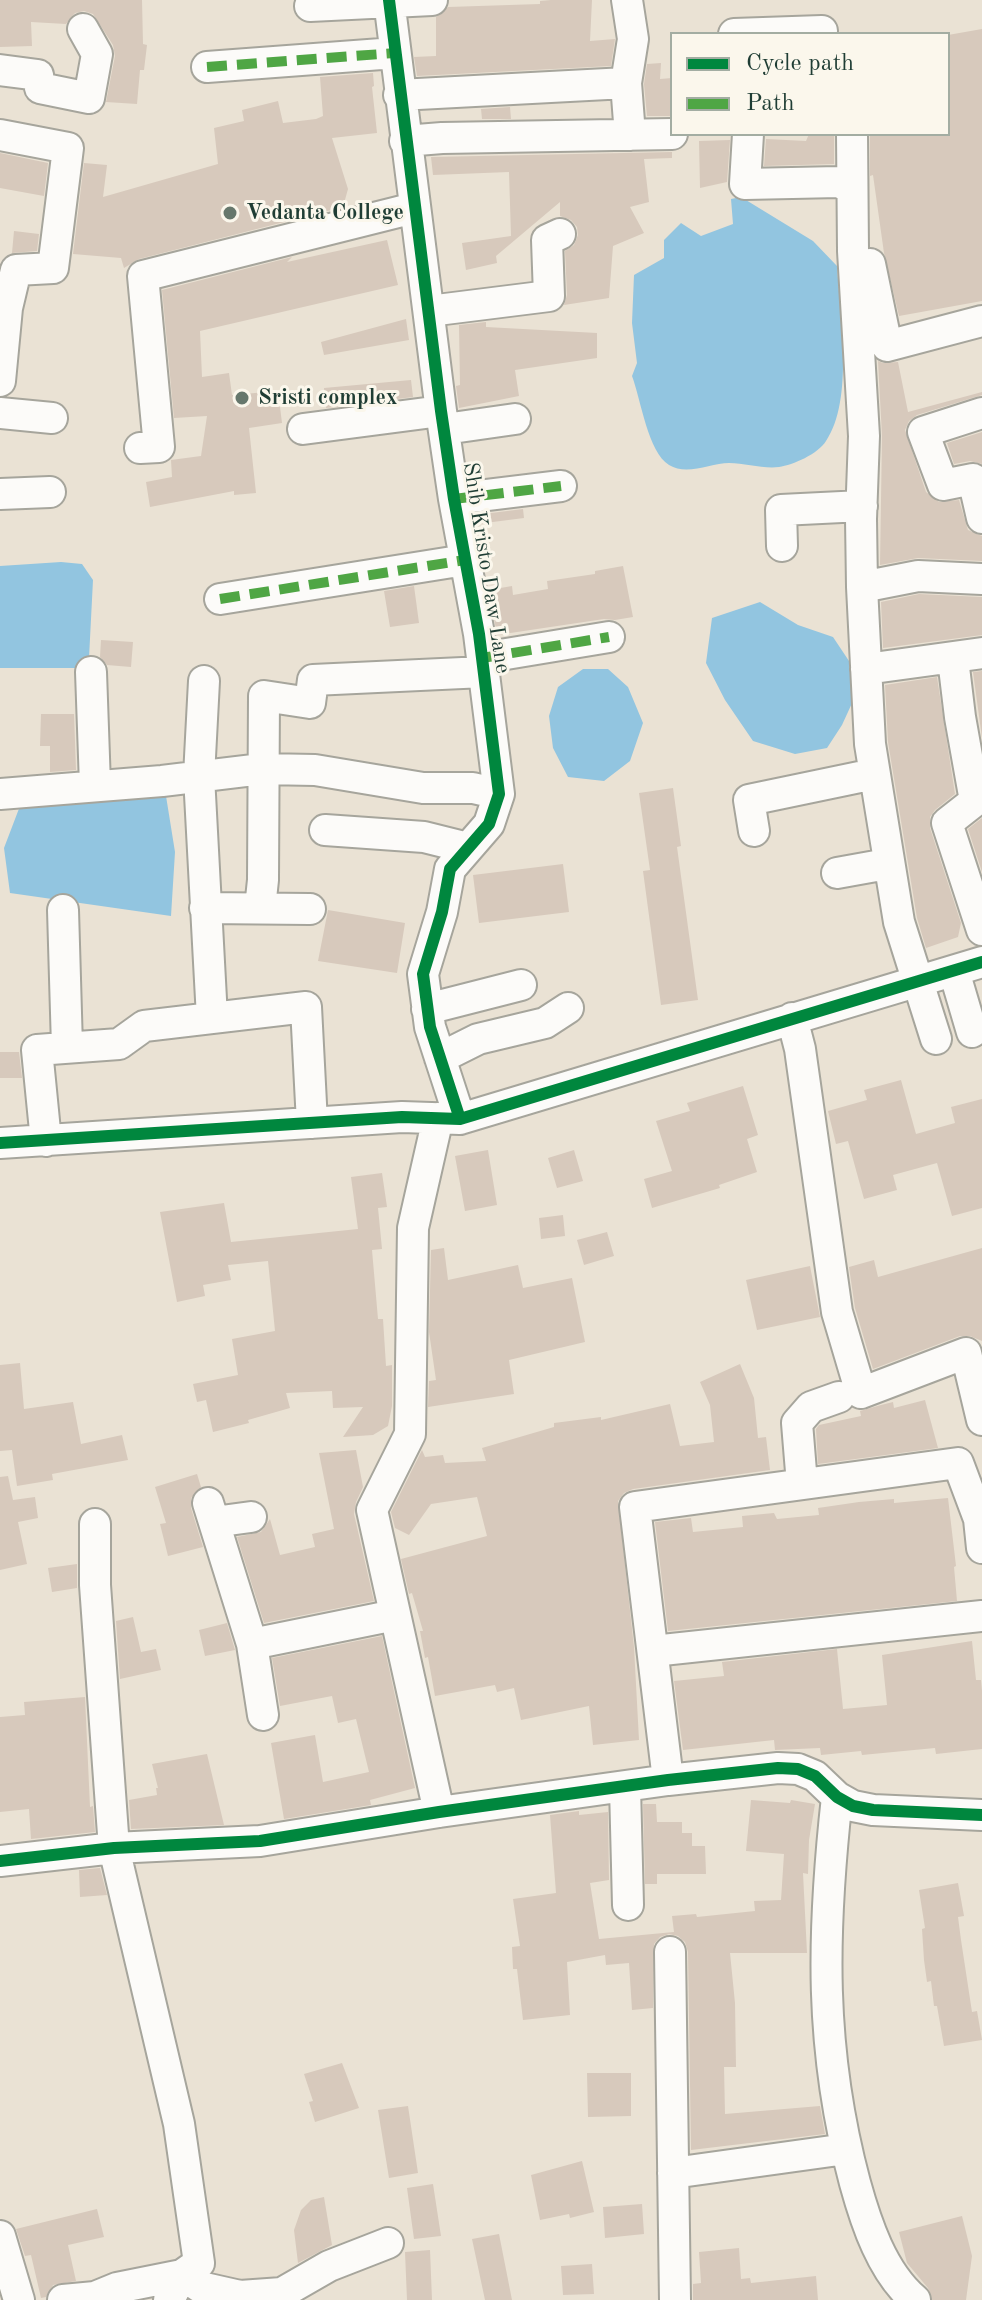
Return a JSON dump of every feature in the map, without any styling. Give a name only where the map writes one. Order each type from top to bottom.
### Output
[{"type":"street","points":[[310,6],[432,0]]},
{"type":"street","points":[[627,0],[633,39],[626,83],[630,135]]},
{"type":"street","name":"Shib Kristo Daw Lane","points":[[389,1],[443,420],[483,665],[499,794]]},
{"type":"street","points":[[0,70],[38,75],[40,88],[89,98],[97,54],[83,29]]},
{"type":"street","points":[[793,32],[822,31]]},
{"type":"street","points":[[207,67],[395,53]]},
{"type":"street","points":[[399,95],[626,83]]},
{"type":"street","points":[[405,141],[670,134]]},
{"type":"street","points":[[0,135],[68,148],[53,268],[16,270],[3,308],[0,381]]},
{"type":"street","points":[[748,136],[745,184],[839,182],[857,200],[887,346],[982,321]]},
{"type":"street","points":[[852,136],[864,436],[862,587],[874,774],[899,922],[936,1039]]},
{"type":"street","points":[[140,448],[159,447],[143,276],[414,208]]},
{"type":"street","points":[[429,311],[549,296],[547,240],[560,234]]},
{"type":"street","points":[[0,413],[52,418]]},
{"type":"street","points":[[982,413],[923,432],[943,485],[973,479],[982,518]]},
{"type":"street","points":[[303,429],[515,419]]},
{"type":"street","points":[[454,499],[561,486]]},
{"type":"street","points":[[0,494],[50,492]]},
{"type":"street","points":[[782,546],[781,510],[862,506]]},
{"type":"street","points":[[357,558],[463,549]]},
{"type":"street","points":[[220,599],[463,549]]},
{"type":"street","points":[[862,587],[918,576],[982,579]]},
{"type":"street","points":[[260,908],[263,880],[264,696],[310,703],[313,680],[483,665],[609,637]]},
{"type":"street","points":[[866,669],[982,653]]},
{"type":"street","points":[[953,659],[975,801],[947,823],[982,930]]},
{"type":"street","points":[[91,672],[95,785]]},
{"type":"street","points":[[204,681],[199,776],[212,1018]]},
{"type":"street","points":[[0,794],[162,781],[262,769],[315,770],[423,788],[473,788],[499,794],[489,824],[450,869],[442,912],[423,974],[430,1027],[440,1058],[449,1119],[413,1228],[410,1434],[372,1510],[439,1812]]},
{"type":"street","points":[[754,831],[749,800],[874,774]]},
{"type":"street","points":[[325,830],[424,837],[468,848]]},
{"type":"street","points":[[837,873],[887,864]]},
{"type":"street","points":[[205,908],[310,909]]},
{"type":"street","points":[[63,910],[67,1047]]},
{"type":"street","points":[[0,1143],[402,1117],[449,1119],[968,966],[972,1032]]},
{"type":"street","points":[[427,1009],[521,985]]},
{"type":"street","points":[[46,1141],[37,1050],[119,1044],[144,1026],[306,1007],[312,1123]]},
{"type":"street","points":[[440,1058],[478,1039],[545,1023],[568,1008]]},
{"type":"street","points":[[792,1018],[800,1049],[837,1312],[861,1393],[966,1353],[982,1420]]},
{"type":"street","points":[[802,1484],[797,1423],[811,1407],[839,1397]]},
{"type":"street","points":[[668,1780],[635,1507],[958,1463],[979,1519],[982,1548]]},
{"type":"street","points":[[251,1517],[211,1512],[252,1644],[263,1715]]},
{"type":"street","points":[[95,1524],[95,1585],[114,1848],[179,2124],[199,2263],[176,2288]]},
{"type":"street","points":[[252,1644],[395,1615]]},
{"type":"street","points":[[653,1651],[982,1616]]},
{"type":"street","points":[[0,1861],[114,1848],[260,1841],[439,1812],[778,1768],[798,1769],[815,1776],[837,1797],[853,1806],[873,1810],[982,1815]]},
{"type":"street","points":[[625,1787],[628,1905]]},
{"type":"street","points":[[837,1797],[829,1869],[826,2007],[846,2149],[862,2207],[879,2250],[915,2300]]},
{"type":"street","points":[[670,1952],[675,2300]]},
{"type":"street","points":[[673,2173],[846,2149]]},
{"type":"street","points":[[0,2236],[19,2300]]},
{"type":"street","points":[[63,2300],[95,2297],[117,2288],[200,2287],[240,2296],[282,2293],[329,2266],[388,2243]]},
{"type":"water","points":[[741,197],[813,241],[837,266],[843,380],[835,424],[817,450],[785,466],[729,463],[691,469],[676,468],[669,465],[656,449],[632,376],[637,363],[632,323],[634,275],[664,258],[664,240],[681,223],[701,236],[733,224],[731,199]]},
{"type":"water","points":[[61,562],[82,564],[93,580],[89,658],[77,668],[0,668],[0,566]]},
{"type":"water","points":[[760,602],[798,625],[833,637],[849,661],[853,701],[827,748],[795,754],[753,741],[725,700],[706,663],[712,618]]},
{"type":"water","points":[[583,669],[608,669],[628,687],[643,723],[630,761],[604,781],[568,777],[553,748],[549,716],[558,687]]},
{"type":"water","points":[[40,792],[166,796],[175,852],[171,916],[10,893],[4,848],[20,806]]},
{"type":"building","points":[[0,0],[142,0],[143,44],[147,45],[144,70],[140,70],[137,104],[106,102],[115,56],[113,45],[93,14],[84,11],[75,13],[66,24],[31,22],[32,46],[0,47]]},
{"type":"building","points":[[592,0],[590,41],[615,39],[611,66],[417,76],[414,57],[436,56],[436,17],[448,7],[540,4],[540,1]]},
{"type":"building","points":[[982,29],[982,301],[899,316],[884,253],[873,175],[870,176],[870,136],[950,136],[950,35]]},
{"type":"building","points":[[661,63],[660,79],[670,78],[670,116],[647,116],[644,84],[647,64]]},
{"type":"building","points":[[373,73],[377,133],[332,138],[348,189],[343,207],[139,259],[124,268],[121,258],[73,254],[84,163],[107,165],[103,197],[218,164],[214,128],[244,121],[242,110],[278,101],[283,123],[316,119],[323,116],[320,77]]},
{"type":"building","points":[[510,107],[511,119],[482,119],[481,109]]},
{"type":"building","points":[[808,136],[834,136],[834,164],[764,166],[766,139],[806,141]]},
{"type":"building","points":[[730,140],[727,182],[700,188],[699,141]]},
{"type":"building","points":[[672,152],[672,158],[644,159],[649,202],[630,207],[644,233],[613,246],[609,298],[564,305],[567,295],[565,251],[574,245],[578,235],[577,227],[571,220],[560,216],[560,202],[496,256],[497,263],[466,270],[462,243],[511,236],[509,172],[433,175],[431,157]]},
{"type":"building","points":[[0,153],[48,163],[44,196],[0,188]]},
{"type":"building","points":[[14,231],[39,234],[37,251],[12,253]]},
{"type":"building","points":[[387,240],[398,285],[200,331],[202,377],[229,373],[232,395],[278,391],[282,423],[249,428],[256,493],[234,495],[234,491],[150,507],[146,482],[172,477],[171,460],[201,456],[207,416],[174,418],[162,290],[292,257],[287,262]]},
{"type":"building","points":[[406,319],[409,340],[324,355],[321,342]]},
{"type":"building","points":[[486,322],[486,327],[597,333],[597,358],[515,370],[519,396],[459,408],[456,386],[460,385],[459,325]]},
{"type":"building","points":[[878,361],[898,362],[908,412],[982,392],[982,395],[917,415],[909,421],[905,430],[926,492],[939,502],[959,500],[968,530],[982,536],[982,561],[918,558],[880,565],[882,436]]},
{"type":"building","points":[[411,380],[413,397],[326,408],[324,388]]},
{"type":"building","points":[[982,432],[982,464],[970,461],[954,464],[947,443]]},
{"type":"building","points":[[523,509],[524,518],[477,524],[475,515]]},
{"type":"building","points":[[623,566],[633,617],[497,635],[489,590],[512,586],[513,595],[548,589],[547,581],[595,574],[595,571]]},
{"type":"building","points":[[414,586],[419,623],[390,627],[384,591]]},
{"type":"building","points":[[919,594],[982,597],[982,635],[883,648],[881,602]]},
{"type":"building","points":[[101,640],[133,642],[131,667],[107,665],[100,657]]},
{"type":"building","points":[[982,671],[982,738],[973,672]]},
{"type":"building","points":[[937,677],[955,794],[935,810],[930,817],[930,828],[961,923],[958,937],[926,948],[917,918],[888,742],[885,685]]},
{"type":"building","points":[[41,714],[74,714],[76,770],[50,772],[50,746],[40,746]]},
{"type":"building","points":[[673,788],[681,846],[677,847],[698,1000],[661,1005],[643,871],[650,870],[639,793]]},
{"type":"building","points":[[982,818],[982,872],[968,829]]},
{"type":"building","points":[[563,864],[569,912],[479,923],[473,875]]},
{"type":"building","points":[[328,910],[405,923],[397,973],[318,961]]},
{"type":"building","points":[[0,1052],[19,1052],[22,1078],[0,1078]]},
{"type":"building","points":[[901,1080],[916,1134],[955,1123],[951,1107],[982,1099],[982,1208],[952,1216],[937,1163],[893,1175],[897,1190],[864,1199],[848,1141],[836,1144],[828,1111],[867,1100],[864,1090]]},
{"type":"building","points":[[743,1086],[758,1135],[747,1139],[757,1172],[719,1185],[720,1188],[652,1208],[644,1179],[672,1171],[656,1121],[690,1111],[687,1103]]},
{"type":"building","points":[[488,1150],[497,1205],[465,1211],[455,1156]]},
{"type":"building","points":[[574,1150],[583,1181],[557,1188],[548,1158]]},
{"type":"building","points":[[382,1173],[387,1207],[378,1208],[382,1249],[372,1250],[378,1319],[383,1319],[386,1366],[392,1365],[392,1406],[388,1426],[373,1435],[343,1437],[363,1407],[333,1408],[332,1391],[286,1393],[290,1408],[213,1432],[206,1400],[197,1402],[193,1384],[238,1375],[232,1339],[275,1331],[268,1261],[228,1265],[231,1280],[203,1285],[205,1296],[177,1302],[160,1212],[224,1203],[231,1242],[358,1229],[351,1177]]},
{"type":"building","points":[[563,1215],[565,1236],[541,1239],[539,1218]]},
{"type":"building","points":[[607,1232],[614,1256],[584,1265],[577,1240]]},
{"type":"building","points":[[444,1248],[448,1280],[518,1265],[523,1288],[572,1278],[585,1342],[509,1360],[514,1394],[428,1407],[429,1381],[436,1380],[429,1332],[431,1250]]},
{"type":"building","points":[[982,1248],[982,1341],[960,1336],[873,1369],[855,1308],[849,1267],[874,1260],[878,1277]]},
{"type":"building","points":[[810,1266],[820,1317],[757,1330],[746,1280]]},
{"type":"building","points":[[20,1363],[24,1409],[73,1402],[81,1444],[122,1435],[128,1460],[52,1474],[53,1480],[17,1486],[12,1450],[0,1451],[0,1365]]},
{"type":"building","points":[[740,1364],[754,1398],[758,1438],[766,1437],[770,1470],[633,1489],[624,1493],[618,1501],[634,1647],[639,1740],[593,1745],[589,1706],[521,1720],[514,1688],[497,1692],[495,1685],[435,1696],[420,1631],[423,1631],[412,1593],[409,1594],[401,1559],[487,1536],[477,1497],[431,1504],[409,1535],[395,1528],[391,1512],[422,1450],[425,1457],[443,1455],[445,1463],[486,1461],[482,1448],[554,1427],[554,1423],[601,1417],[601,1420],[670,1404],[680,1446],[714,1442],[710,1405],[700,1382]]},
{"type":"building","points":[[925,1400],[938,1448],[818,1464],[816,1429],[819,1425],[861,1416],[860,1411],[893,1402],[894,1408]]},
{"type":"building","points":[[356,1450],[363,1487],[354,1514],[374,1601],[264,1623],[237,1537],[261,1532],[270,1519],[280,1555],[315,1547],[312,1534],[334,1529],[319,1453]]},
{"type":"building","points":[[197,1474],[201,1487],[191,1498],[191,1508],[203,1547],[168,1556],[160,1524],[166,1523],[155,1487]]},
{"type":"building","points":[[8,1476],[13,1500],[35,1497],[38,1518],[18,1522],[27,1564],[0,1570],[0,1477]]},
{"type":"building","points":[[948,1498],[957,1601],[668,1631],[655,1522],[691,1518],[693,1532],[743,1527],[742,1516],[774,1513],[777,1519],[819,1515],[818,1508],[859,1502],[894,1499],[894,1503]]},
{"type":"building","points":[[77,1564],[77,1588],[52,1592],[48,1568]]},
{"type":"building","points":[[133,1617],[141,1652],[156,1649],[161,1670],[120,1679],[116,1621]]},
{"type":"building","points":[[227,1623],[235,1650],[205,1656],[199,1630]]},
{"type":"building","points":[[382,1636],[415,1788],[370,1800],[371,1805],[284,1819],[271,1743],[315,1735],[323,1782],[369,1772],[356,1719],[338,1723],[332,1696],[280,1706],[272,1658]]},
{"type":"building","points":[[972,1641],[976,1680],[981,1680],[982,1749],[936,1754],[935,1748],[862,1755],[861,1751],[821,1755],[820,1748],[775,1750],[774,1740],[683,1750],[674,1681],[724,1676],[722,1662],[837,1649],[843,1709],[887,1705],[882,1655]]},
{"type":"building","points":[[85,1697],[90,1807],[93,1806],[95,1832],[31,1839],[29,1809],[0,1812],[0,1717],[25,1715],[24,1702]]},
{"type":"building","points":[[207,1754],[224,1825],[131,1829],[129,1800],[157,1795],[152,1764]]},
{"type":"building","points":[[751,1800],[790,1803],[791,1800],[815,1804],[808,1874],[803,1873],[807,1953],[730,1953],[736,2067],[724,2067],[725,2114],[820,2106],[825,2134],[691,2150],[688,1952],[685,1942],[669,1934],[660,1937],[654,1944],[653,2008],[632,2010],[629,1963],[606,1965],[605,1955],[567,1962],[570,2015],[523,2020],[517,1969],[513,1969],[512,1947],[520,1946],[513,1899],[556,1893],[550,1815],[579,1811],[579,1815],[608,1812],[609,1880],[590,1883],[599,1939],[674,1932],[672,1916],[696,1914],[697,1917],[755,1911],[754,1901],[781,1900],[784,1854],[746,1851]]},
{"type":"building","points":[[643,1804],[656,1804],[657,1822],[682,1822],[682,1833],[692,1833],[692,1846],[705,1846],[706,1874],[657,1874],[657,1884],[645,1884]]},
{"type":"building","points":[[100,1868],[107,1895],[80,1897],[79,1870]]},
{"type":"building","points":[[958,1883],[964,1916],[958,1917],[972,2012],[977,2011],[982,2040],[944,2046],[931,1981],[927,1982],[922,1929],[925,1928],[919,1890]]},
{"type":"building","points":[[342,2063],[359,2108],[315,2122],[309,2102],[313,2101],[304,2074]]},
{"type":"building","points":[[587,2073],[631,2073],[631,2116],[588,2117]]},
{"type":"building","points":[[408,2106],[418,2173],[389,2178],[378,2110]]},
{"type":"building","points":[[582,2161],[594,2212],[570,2218],[569,2214],[540,2220],[531,2175]]},
{"type":"building","points":[[433,2184],[441,2236],[414,2239],[407,2188]]},
{"type":"building","points":[[324,2197],[332,2245],[298,2263],[294,2230],[301,2210],[311,2200]]},
{"type":"building","points":[[642,2204],[644,2234],[605,2238],[603,2207]]},
{"type":"building","points":[[97,2209],[104,2237],[68,2245],[76,2281],[53,2285],[46,2297],[41,2298],[31,2255],[25,2256],[16,2229]]},
{"type":"building","points":[[962,2216],[972,2256],[966,2300],[932,2300],[928,2288],[907,2263],[899,2232]]},
{"type":"building","points":[[499,2234],[512,2300],[485,2300],[472,2239]]},
{"type":"building","points":[[739,2248],[741,2279],[750,2278],[751,2283],[816,2276],[818,2300],[693,2300],[693,2284],[701,2283],[699,2252]]},
{"type":"building","points":[[430,2250],[432,2300],[407,2300],[405,2252]]},
{"type":"building","points":[[592,2264],[594,2294],[563,2295],[561,2266]]},
{"type":"marked path","points":[[207,67],[395,53]]},
{"type":"marked path","points":[[454,499],[561,486]]},
{"type":"marked path","points":[[220,599],[465,560]]},
{"type":"marked path","points":[[482,658],[609,637]]},
{"type":"cycle path","points":[[389,0],[441,411],[479,634],[499,794],[489,824],[450,869],[442,912],[423,974],[430,1027],[460,1119]]},
{"type":"cycle path","points":[[0,1143],[402,1117],[460,1119],[982,962]]},
{"type":"cycle path","points":[[0,1861],[114,1848],[260,1841],[439,1812],[778,1768],[798,1769],[815,1776],[837,1797],[853,1806],[873,1810],[982,1815]]},
{"type":"place","name":"Vedanta College","points":[[230,213]]},
{"type":"place","name":"Sristi complex","points":[[242,398]]}]
